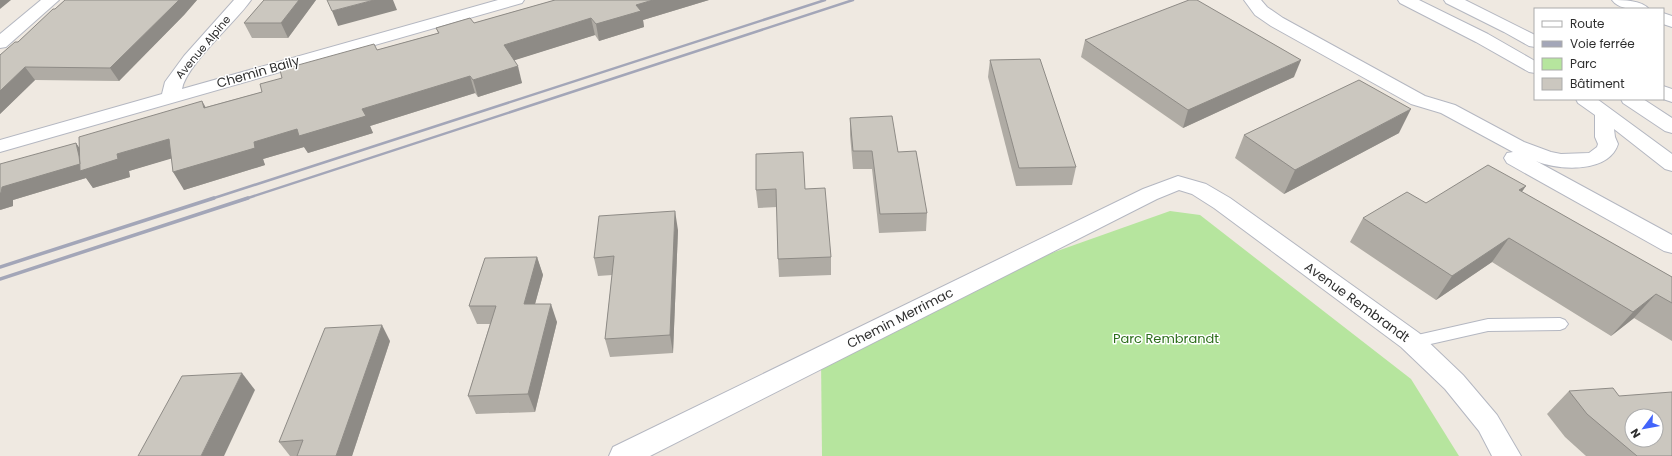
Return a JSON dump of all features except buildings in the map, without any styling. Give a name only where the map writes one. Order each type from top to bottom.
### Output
[{"type":"street","points":[[0,43],[51,0]]},
{"type":"street","name":"Avenue Alpine","points":[[171,97],[174,82],[190,60],[243,0]]},
{"type":"street","points":[[1252,0],[1262,11],[1277,22],[1418,100],[1448,109],[1533,154],[1561,160],[1584,160],[1595,158],[1606,150],[1608,144],[1605,137],[1604,112]]},
{"type":"street","points":[[1406,0],[1482,38],[1534,67]]},
{"type":"street","points":[[1452,0],[1534,41]]},
{"type":"street","points":[[1620,0],[1639,8]]},
{"type":"street","name":"Chemin Baily","points":[[0,146],[507,1]]},
{"type":"street","points":[[1510,28],[1534,38]]},
{"type":"street","points":[[1418,100],[1434,116],[1543,173],[1672,245]]},
{"type":"street","points":[[1586,100],[1672,164]]},
{"type":"street","points":[[1631,100],[1672,128]]},
{"type":"street","name":"Avenue Rembrandt","points":[[1178,183],[1199,189],[1222,203],[1413,342],[1454,382],[1488,423],[1507,456]]},
{"type":"street","name":"Chemin Merrimac","points":[[624,456],[1015,260],[1150,194],[1178,183]]},
{"type":"lane","points":[[1413,342],[1488,325],[1560,324]]},
{"type":"green space","name":"Parc Rembrandt","points":[[1170,211],[1200,215],[1411,379],[1459,456],[822,456],[821,357],[984,277]]},
{"type":"railway","points":[[211,199],[825,0]]},
{"type":"railway","points":[[245,199],[853,0]]},
{"type":"railway","points":[[0,267],[214,198]]},
{"type":"railway","points":[[0,279],[248,198]]}]
